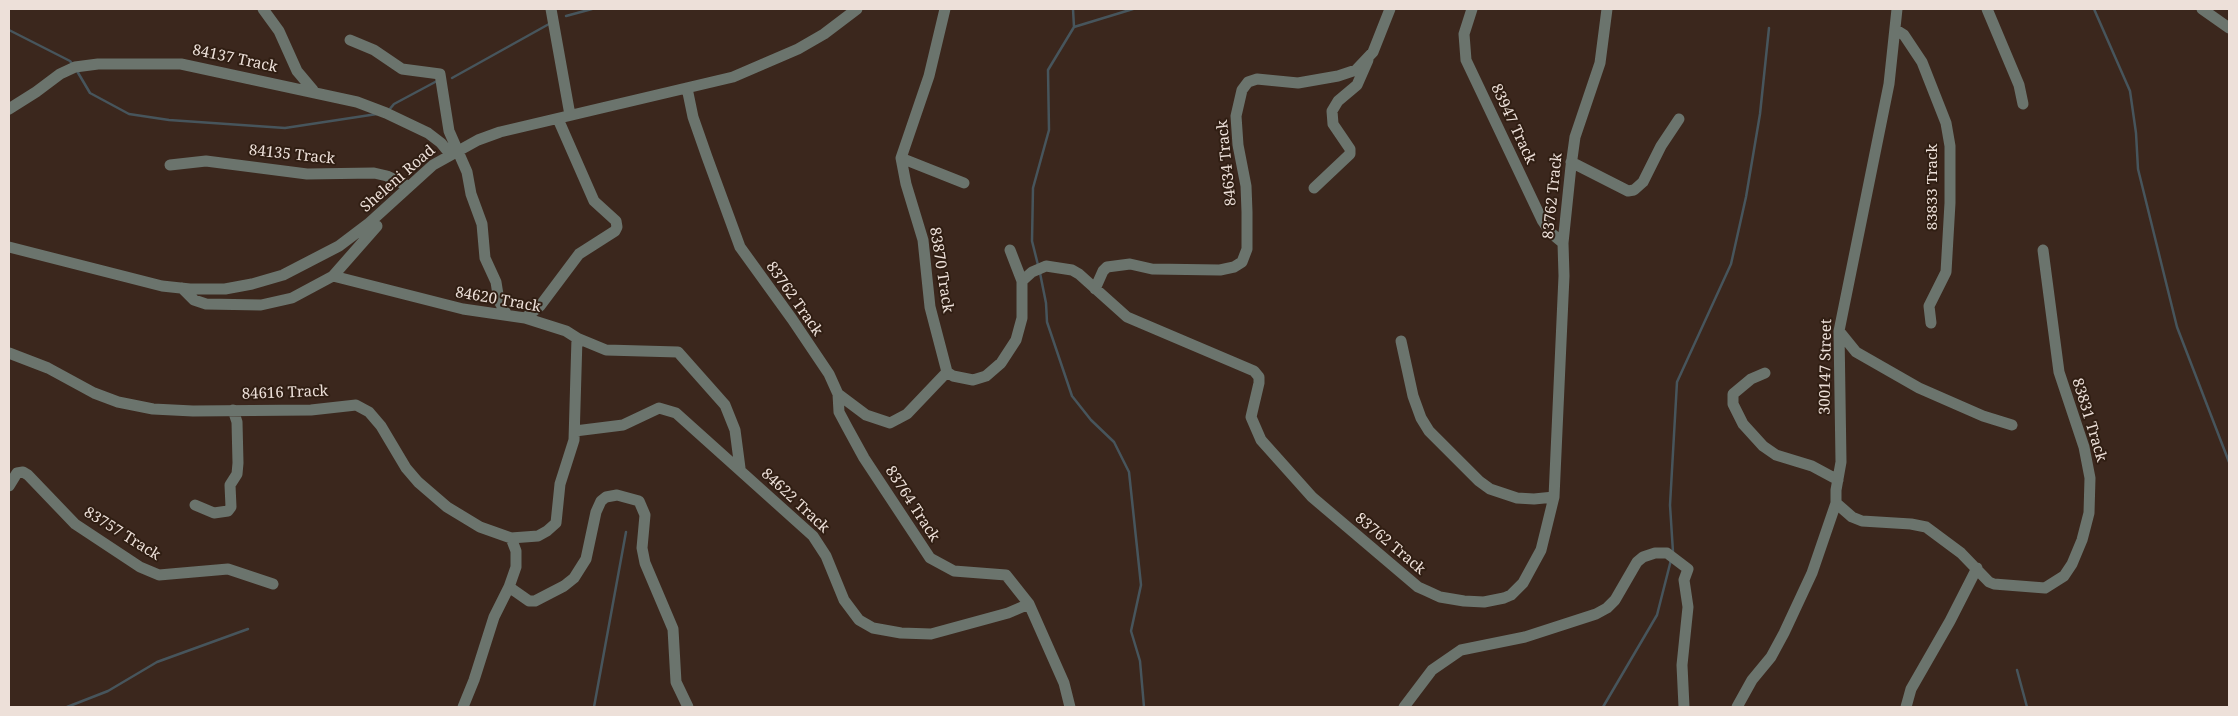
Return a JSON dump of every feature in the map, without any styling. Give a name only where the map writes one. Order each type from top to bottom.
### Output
[{"type":"street","points":[[263,9],[279,31],[296,71],[314,91]]},
{"type":"street","points":[[551,9],[570,115]]},
{"type":"street","name":"Sheleni Road","points":[[9,247],[128,278],[182,288],[225,289],[283,275],[339,246],[368,224],[408,186],[454,152],[500,132],[733,76],[798,49],[824,34],[857,9]]},
{"type":"street","name":"83870 Track","points":[[945,9],[929,76],[901,158],[906,184],[923,240],[930,307],[947,372]]},
{"type":"street","name":"84634 Track","points":[[1095,289],[1103,271],[1107,267],[1130,264],[1152,269],[1220,270],[1234,267],[1242,262],[1247,249],[1246,186],[1238,145],[1236,116],[1240,95],[1244,86],[1257,79],[1298,83],[1338,76],[1356,70],[1368,59],[1390,9]]},
{"type":"street","name":"83947 Track","points":[[1472,9],[1464,34],[1466,60],[1542,220],[1551,234],[1563,243]]},
{"type":"street","name":"83762 Track","points":[[1022,281],[1039,269],[1056,267],[1079,274],[1128,317],[1254,371],[1259,383],[1251,416],[1261,440],[1312,497],[1418,587],[1426,591],[1451,599],[1484,602],[1511,595],[1523,582],[1541,550],[1554,497],[1564,276],[1563,243],[1571,162],[1575,137],[1600,63],[1607,9]]},
{"type":"street","name":"300147 Street","points":[[1737,707],[1752,680],[1771,657],[1784,633],[1812,573],[1836,503],[1840,462],[1839,331],[1889,84],[1897,9]]},
{"type":"street","points":[[1987,9],[2018,85],[2023,104]]},
{"type":"street","points":[[2202,9],[2229,28]]},
{"type":"street","name":"83833 Track","points":[[1896,30],[1904,35],[1922,62],[1946,123],[1950,146],[1950,203],[1946,272],[1929,306],[1931,324]]},
{"type":"street","points":[[350,40],[374,50],[402,69],[440,74],[454,152],[467,172],[471,194],[482,224],[485,258],[496,282],[499,301],[507,315]]},
{"type":"street","points":[[1314,188],[1350,154],[1350,149],[1333,124],[1332,111],[1338,102],[1357,85],[1368,59]]},
{"type":"street","name":"84137 Track","points":[[9,109],[60,74],[75,67],[98,64],[182,64],[314,91],[356,102],[411,124],[454,152]]},
{"type":"street","name":"83762 Track","points":[[686,88],[696,125],[740,247],[829,374],[838,394],[866,415],[890,423],[907,414],[947,372]]},
{"type":"street","points":[[525,318],[540,306],[579,254],[615,231],[617,227],[616,221],[594,201],[558,119]]},
{"type":"street","points":[[1571,162],[1628,191],[1634,190],[1643,182],[1665,139],[1679,119]]},
{"type":"street","points":[[901,158],[964,183]]},
{"type":"street","name":"84135 Track","points":[[170,165],[206,161],[307,174],[374,173],[387,176],[408,186]]},
{"type":"street","points":[[182,288],[199,303],[261,305],[292,298],[333,276],[377,226]]},
{"type":"street","points":[[947,372],[965,380],[986,376],[1010,350],[1020,331],[1022,281],[1010,250]]},
{"type":"street","name":"83831 Track","points":[[1836,503],[1852,518],[1862,521],[1911,524],[1926,527],[1941,536],[1977,568],[1988,582],[2000,586],[2035,589],[2053,585],[2064,576],[2072,564],[2082,540],[2088,514],[2089,466],[2059,372],[2043,250]]},
{"type":"street","name":"84620 Track","points":[[333,276],[448,306],[525,318],[566,331],[577,338],[606,350],[678,352],[725,405],[735,430],[740,468]]},
{"type":"street","points":[[1839,331],[1850,347],[1861,355],[1919,388],[1983,416],[2012,425]]},
{"type":"street","points":[[575,432],[574,401],[577,338]]},
{"type":"street","points":[[1401,340],[1413,396],[1421,418],[1429,431],[1479,481],[1490,489],[1517,498],[1534,500],[1554,497]]},
{"type":"street","name":"84616 Track","points":[[9,353],[30,360],[70,382],[118,402],[169,410],[310,410],[352,404],[361,406],[381,426],[406,468],[418,482],[447,507],[464,518],[480,527],[511,538],[538,536],[547,532],[556,523],[560,484],[575,432]]},
{"type":"street","points":[[1765,373],[1751,378],[1733,394],[1733,404],[1743,424],[1762,446],[1776,455],[1812,466],[1838,480]]},
{"type":"street","name":"83764 Track","points":[[838,394],[840,412],[847,427],[930,558],[954,571],[1006,575],[1029,604],[1064,683],[1070,707]]},
{"type":"street","name":"84622 Track","points":[[575,432],[622,425],[654,410],[665,408],[685,420],[740,468],[819,543],[844,600],[859,620],[873,628],[901,633],[932,634],[1008,613],[1029,604]]},
{"type":"street","points":[[195,505],[214,513],[231,508],[230,485],[237,474],[238,463],[237,422],[233,410]]},
{"type":"street","name":"83757 Track","points":[[9,486],[17,473],[23,472],[75,524],[140,567],[159,575],[228,569],[274,584]]},
{"type":"street","points":[[509,587],[529,601],[535,601],[564,586],[574,578],[586,559],[596,512],[601,501],[606,497],[617,495],[639,501],[645,515],[642,548],[645,563],[673,629],[676,682],[688,707]]},
{"type":"street","points":[[463,707],[474,680],[494,617],[509,587],[516,567],[516,558],[511,538]]},
{"type":"street","points":[[1404,707],[1432,670],[1461,650],[1525,637],[1596,614],[1607,608],[1615,600],[1637,562],[1643,557],[1655,553],[1667,553],[1688,569],[1684,580],[1688,607],[1682,665],[1684,707]]},
{"type":"street","points":[[1906,707],[1911,689],[1950,621],[1977,568]]},
{"type":"waterway","points":[[566,16],[592,9]]},
{"type":"waterway","points":[[1073,9],[1074,27]]},
{"type":"waterway","points":[[1038,265],[1032,241],[1033,188],[1049,130],[1048,70],[1074,27],[1133,9]]},
{"type":"waterway","points":[[2094,9],[2130,91],[2136,133],[2138,169],[2177,327],[2229,462]]},
{"type":"waterway","points":[[452,78],[549,24]]},
{"type":"waterway","points":[[1673,552],[1670,505],[1677,382],[1731,264],[1746,197],[1760,114],[1769,28]]},
{"type":"waterway","points":[[9,30],[70,61],[73,65]]},
{"type":"waterway","points":[[77,71],[90,93],[129,114],[169,120],[285,128],[377,114]]},
{"type":"waterway","points":[[389,110],[394,104],[437,81]]},
{"type":"waterway","points":[[1040,273],[1046,303],[1047,322],[1072,396],[1091,420],[1114,442],[1129,472],[1141,585],[1131,631],[1140,661],[1144,707]]},
{"type":"waterway","points":[[594,707],[626,532]]},
{"type":"waterway","points":[[1603,707],[1657,615],[1671,560]]},
{"type":"waterway","points":[[67,707],[108,691],[157,662],[248,629]]},
{"type":"waterway","points":[[2017,670],[2027,707]]}]
